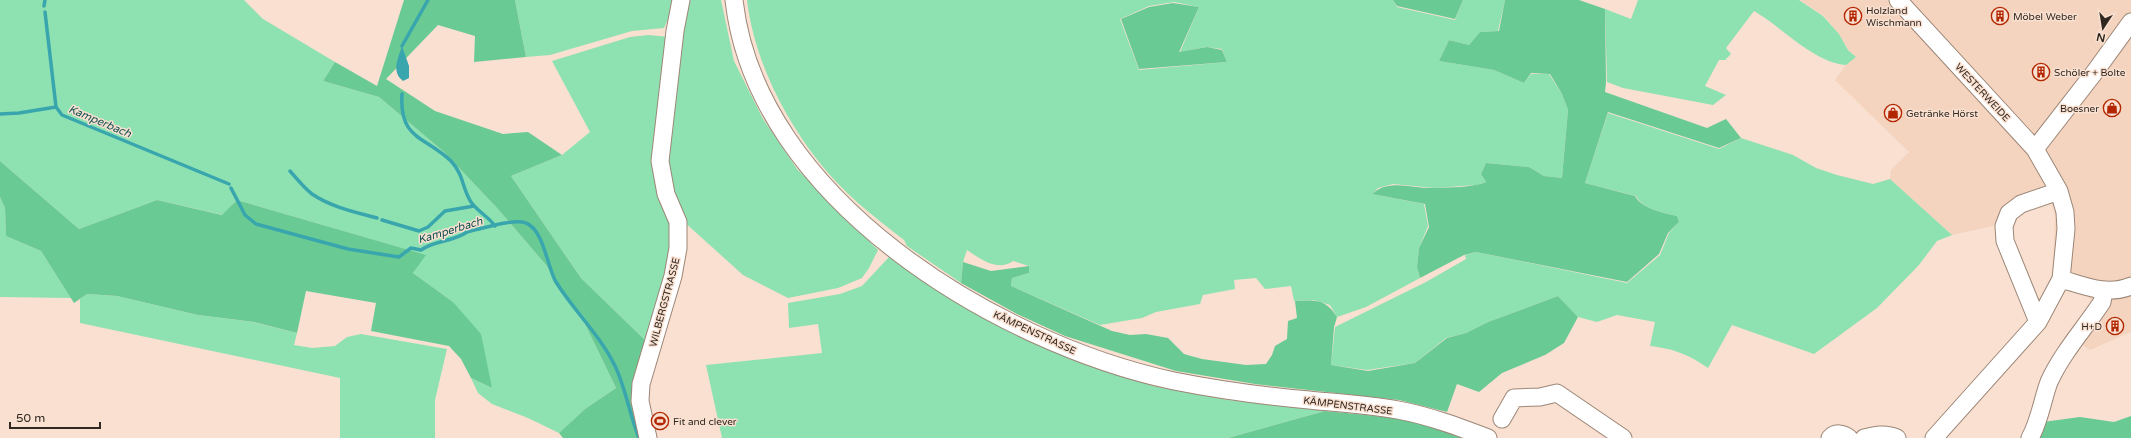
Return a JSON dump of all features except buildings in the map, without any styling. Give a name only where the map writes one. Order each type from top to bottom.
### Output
[{"type":"street","name":"WILBERGSTRASSE","points":[[648,438],[640,401],[641,384],[672,276],[679,236],[678,222],[666,194],[660,162],[675,31],[681,0]]},
{"type":"street","name":"KÄMPENSTRASSE","points":[[734,0],[736,20],[744,52],[754,77],[777,124],[812,172],[845,207],[891,246],[963,296],[1013,323],[1066,348],[1134,370],[1172,380],[1214,388],[1398,410],[1448,422],[1488,438]]},
{"type":"street","name":"WESTERWEIDE","points":[[1898,0],[2035,149],[2059,191],[2065,212],[2066,229],[2061,279],[2038,322],[1934,438]]},
{"type":"street","points":[[2035,149],[2094,73],[2131,22]]},
{"type":"street","points":[[2038,322],[2005,241],[2004,226],[2009,213],[2021,204],[2059,191]]},
{"type":"street","points":[[2061,279],[2104,291],[2115,291],[2131,286]]},
{"type":"street","points":[[2030,438],[2036,428],[2049,383],[2056,368],[2102,302],[2104,291]]},
{"type":"street","points":[[1502,419],[1514,398],[1540,397],[1557,393],[1620,437]]},
{"type":"street","points":[[1830,438],[1836,434],[1842,434],[1848,438]]},
{"type":"street","points":[[1864,438],[1879,434],[1897,438]]},
{"type":"shaded area","points":[[1800,0],[2131,0],[2131,332],[2090,350],[2078,342],[2093,302],[2084,293],[2052,284],[2055,216],[2051,202],[2033,205],[1997,225],[1952,235],[1890,179],[1891,170],[1909,152],[1835,80],[1846,65],[1856,57],[1848,49],[1839,34],[1824,16]]},
{"type":"green space","points":[[0,0],[244,0],[263,19],[335,62],[323,81],[379,97],[444,152],[497,208],[546,265],[585,324],[616,388],[585,409],[559,433],[528,418],[492,404],[478,393],[471,378],[492,388],[453,302],[413,273],[425,255],[237,200],[223,215],[157,200],[79,229],[0,161]]},
{"type":"green space","points":[[404,0],[515,0],[526,57],[474,62],[475,36],[438,25],[386,79],[435,111],[503,134],[528,132],[562,155],[511,176],[581,278],[648,343],[644,438],[563,438],[559,433],[585,409],[616,388],[585,324],[546,265],[497,208],[444,152],[379,97],[323,81],[335,62],[377,86]]},
{"type":"green space","points":[[515,0],[676,0],[664,28],[632,31],[550,55],[526,57]]},
{"type":"green space","points":[[685,0],[721,0],[734,61],[763,119],[797,169],[878,250],[862,278],[838,288],[788,298],[743,275],[682,220],[665,164]]},
{"type":"green space","points":[[747,0],[1393,0],[1397,7],[1455,20],[1463,0],[1505,0],[1498,31],[1480,32],[1469,45],[1449,40],[1439,61],[1494,70],[1524,83],[1531,74],[1549,74],[1562,94],[1568,110],[1562,178],[1544,176],[1529,167],[1486,163],[1481,174],[1486,182],[1476,185],[1434,188],[1393,184],[1378,188],[1372,194],[1424,204],[1428,226],[1419,248],[1417,267],[1420,278],[1366,307],[1337,317],[1330,305],[1314,300],[1294,301],[1291,286],[1265,289],[1256,278],[1234,280],[1235,289],[1203,295],[1200,304],[1156,312],[1142,318],[1100,325],[1011,286],[1012,278],[1029,273],[1029,266],[1013,261],[1007,264],[995,265],[983,260],[967,250],[963,262],[961,283],[907,246],[904,240],[870,213],[838,184],[806,144],[782,106],[772,86],[756,44]],"holes":[[[1174,2],[1199,7],[1180,52],[1206,47],[1222,49],[1227,62],[1139,70],[1120,19],[1149,6]]]},
{"type":"green space","points":[[1393,0],[1463,0],[1455,19],[1397,6]]},
{"type":"green space","points":[[1505,0],[1579,0],[1605,9],[1605,92],[1707,128],[1726,119],[1741,138],[1719,148],[1608,112],[1585,183],[1635,196],[1648,207],[1660,212],[1677,216],[1679,222],[1668,233],[1659,254],[1627,282],[1476,252],[1464,255],[1420,278],[1417,267],[1419,248],[1429,227],[1425,204],[1372,194],[1386,186],[1394,185],[1434,188],[1461,187],[1480,184],[1486,182],[1481,174],[1486,163],[1529,167],[1544,176],[1562,178],[1568,110],[1562,94],[1550,74],[1531,73],[1524,83],[1494,70],[1439,61],[1449,40],[1469,45],[1480,32],[1499,31]]},
{"type":"green space","points":[[1638,0],[1799,0],[1823,16],[1839,34],[1848,50],[1856,57],[1846,65],[1822,58],[1798,43],[1754,11],[1726,48],[1731,54],[1725,60],[1719,60],[1705,86],[1726,95],[1713,105],[1623,88],[1607,82],[1605,9],[1631,19]]},
{"type":"green space","points":[[1173,3],[1199,7],[1179,52],[1207,47],[1222,50],[1227,62],[1139,69],[1121,19],[1149,7]]},
{"type":"green space","points":[[648,35],[670,37],[668,210],[673,252],[648,343],[581,278],[511,176],[562,155],[590,132],[552,61],[630,37]]},
{"type":"green space","points":[[1608,113],[1719,149],[1741,138],[1793,155],[1816,168],[1837,175],[1873,184],[1890,179],[1952,235],[1937,241],[1919,265],[1877,308],[1814,354],[1732,325],[1708,368],[1694,359],[1680,353],[1650,346],[1655,322],[1617,315],[1597,322],[1578,317],[1558,296],[1488,322],[1466,333],[1446,338],[1415,363],[1367,370],[1331,365],[1335,327],[1426,282],[1466,259],[1465,255],[1476,252],[1627,283],[1660,255],[1669,233],[1679,222],[1677,216],[1660,212],[1648,207],[1636,196],[1585,183]]},
{"type":"green space","points":[[0,161],[79,229],[157,200],[222,215],[237,200],[426,255],[413,273],[453,302],[481,334],[492,388],[471,378],[461,359],[449,346],[371,331],[376,303],[306,291],[297,333],[254,322],[198,315],[117,296],[87,294],[74,303],[41,251],[6,236],[5,208],[0,197]]},
{"type":"green space","points":[[0,197],[5,208],[6,236],[41,251],[71,298],[0,297]]},
{"type":"green space","points":[[889,257],[976,311],[1061,353],[1153,386],[1228,400],[1325,411],[1228,438],[722,438],[706,365],[822,353],[818,324],[789,328],[788,303],[840,294],[862,286]]},
{"type":"green space","points":[[963,262],[991,271],[1029,266],[1029,273],[1012,278],[1011,286],[1112,331],[1130,335],[1146,334],[1168,338],[1184,354],[1202,359],[1246,365],[1266,364],[1272,355],[1275,346],[1287,339],[1288,321],[1297,318],[1295,301],[1308,300],[1324,303],[1337,317],[1334,327],[1331,365],[1368,371],[1415,363],[1447,338],[1466,333],[1488,322],[1558,296],[1578,317],[1564,343],[1545,355],[1502,373],[1479,392],[1457,384],[1447,412],[1399,400],[1255,384],[1176,371],[1065,336],[1017,314],[961,283]]},
{"type":"green space","points":[[87,294],[117,296],[198,315],[253,322],[297,333],[294,345],[312,348],[335,346],[347,337],[361,334],[447,349],[435,400],[435,438],[340,438],[340,378],[80,323],[80,299]]},
{"type":"green space","points":[[1325,411],[1381,416],[1418,422],[1454,431],[1471,438],[1228,438]]},
{"type":"green space","points":[[2131,416],[2131,438],[2035,438],[2043,422],[2080,417],[2114,422]]},
{"type":"water","points":[[402,46],[409,66],[409,78],[403,81],[399,77],[396,69],[397,60]]},
{"type":"waterway","name":"Kamperbach","points":[[44,6],[45,0]]},
{"type":"waterway","points":[[402,46],[428,0]]},
{"type":"waterway","name":"Kamperbach","points":[[45,12],[56,107],[62,115],[229,184]]},
{"type":"waterway","points":[[402,94],[402,109],[409,129],[451,161],[461,176],[471,202],[495,226]]},
{"type":"waterway","points":[[0,114],[19,113],[56,107]]},
{"type":"waterway","points":[[290,171],[306,189],[319,199],[343,209],[377,218]]},
{"type":"waterway","name":"Kamperbach","points":[[231,188],[245,215],[256,224],[348,249],[399,257],[411,248],[421,250],[432,244],[456,238],[467,232],[505,223],[526,223],[537,233],[556,282],[602,344],[615,366],[619,374],[639,438]]},
{"type":"waterway","points":[[382,220],[419,231],[428,227],[445,211],[474,206]]},
{"type":"place","name":"Holzland Wischmann","points":[[1853,16]]},
{"type":"place","name":"Möbel Weber","points":[[2000,16]]},
{"type":"place","name":"Schöler + Bolte","points":[[2041,72]]},
{"type":"place","name":"Boesner","points":[[2112,108]]},
{"type":"place","name":"Getränke Hörst","points":[[1893,113]]},
{"type":"place","name":"H+D","points":[[2115,326]]},
{"type":"place","name":"Fit and clever","points":[[660,421]]}]
